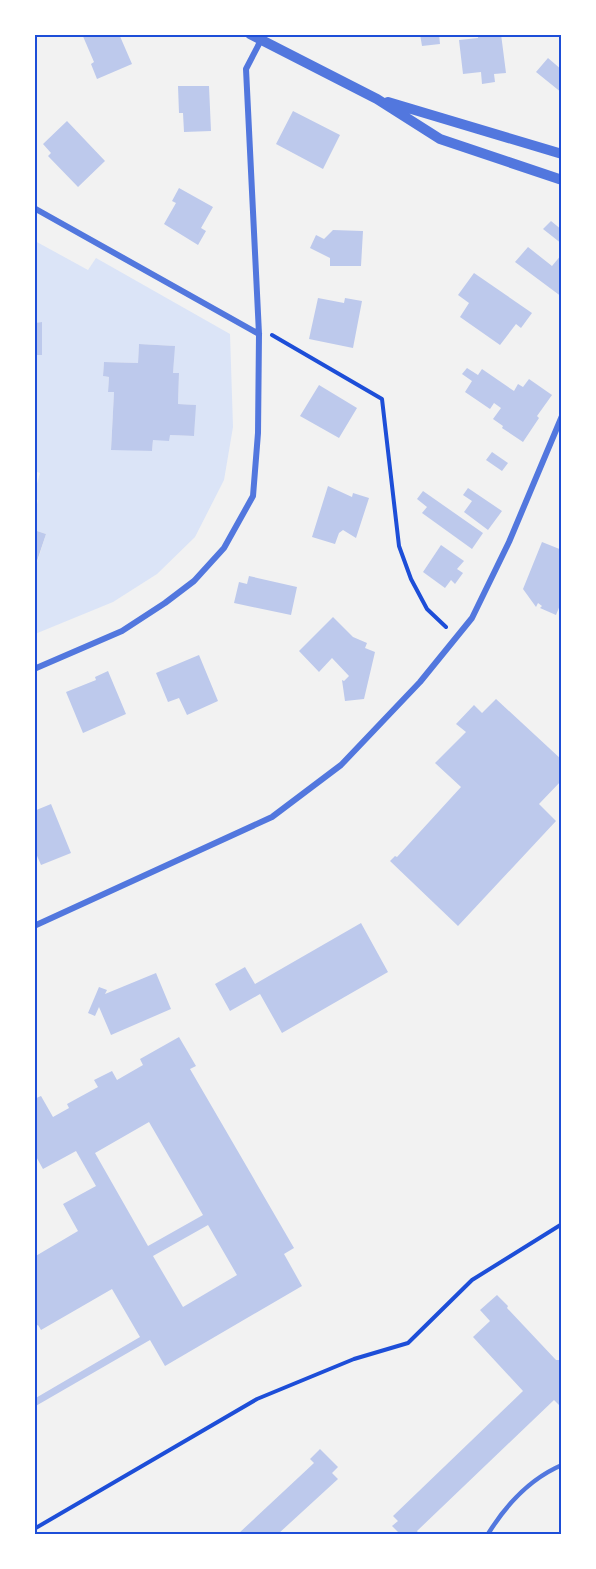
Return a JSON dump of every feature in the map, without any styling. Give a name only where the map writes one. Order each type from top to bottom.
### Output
[{"type":"street","points":[[250,34],[376,99],[440,139],[561,180]]},
{"type":"street","points":[[34,669],[122,631],[194,581],[224,548],[253,496],[258,433],[259,330],[246,69],[261,40]]},
{"type":"street","points":[[376,99],[561,154]]},
{"type":"street","points":[[34,208],[259,330]]},
{"type":"street","points":[[34,926],[272,817],[341,765],[420,682],[472,618],[509,542],[561,416]]},
{"type":"lane","points":[[488,1534],[519,1493],[546,1472],[561,1465]]},
{"type":"path","points":[[259,330],[382,399],[399,546],[411,579],[427,609],[438,621],[458,636]]},
{"type":"path","points":[[34,1529],[257,1399],[354,1359],[408,1343],[472,1280],[561,1224]]},
{"type":"shaded area","points":[[35,241],[88,270],[96,258],[230,334],[233,427],[224,480],[195,537],[157,574],[113,602],[35,634],[35,569],[46,534],[34,530],[38,500],[35,499],[35,491],[40,473],[34,471],[34,355],[41,322],[35,323]],"holes":[[[139,344],[174,346],[173,373],[179,373],[178,404],[195,405],[194,436],[170,435],[153,440],[152,451],[111,449],[114,392],[108,392],[109,377],[103,376],[104,362],[138,363]]]},
{"type":"building","points":[[82,34],[119,34],[132,64],[97,79],[91,64],[94,62]]},
{"type":"building","points":[[420,34],[439,34],[440,44],[422,46]]},
{"type":"building","points":[[478,34],[501,34],[506,73],[494,74],[495,82],[482,84],[481,72],[463,74],[459,40],[478,38]]},
{"type":"building","points":[[548,58],[562,70],[562,93],[536,72]]},
{"type":"building","points":[[178,86],[209,86],[211,131],[184,132],[183,113],[179,113]]},
{"type":"building","points":[[293,111],[340,135],[323,169],[276,144]]},
{"type":"building","points":[[67,121],[105,161],[78,187],[48,156],[51,153],[43,144]]},
{"type":"building","points":[[179,188],[213,207],[201,228],[206,231],[198,245],[164,224],[176,203],[172,201]]},
{"type":"building","points":[[551,221],[562,230],[562,244],[543,229]]},
{"type":"building","points":[[333,230],[363,231],[361,266],[330,266],[330,258],[310,248],[316,235],[324,239]]},
{"type":"building","points":[[528,247],[552,266],[562,254],[562,297],[515,262]]},
{"type":"building","points":[[474,273],[532,313],[521,328],[516,324],[500,345],[460,317],[469,303],[458,295]]},
{"type":"building","points":[[318,298],[344,303],[345,298],[362,301],[353,348],[309,339]]},
{"type":"building","points":[[42,322],[42,355],[34,355],[34,323]]},
{"type":"building","points":[[139,344],[175,346],[173,373],[179,373],[178,404],[196,405],[194,436],[170,435],[169,441],[153,440],[152,451],[111,450],[114,392],[108,392],[109,377],[103,376],[104,362],[138,363]]},
{"type":"building","points":[[467,368],[478,375],[482,369],[514,391],[518,384],[523,387],[529,379],[552,395],[523,442],[493,419],[501,408],[494,403],[490,409],[465,392],[472,381],[462,374]]},
{"type":"building","points":[[319,385],[357,408],[339,438],[300,416]]},
{"type":"building","points":[[492,452],[508,463],[502,471],[486,460]]},
{"type":"building","points":[[328,486],[352,497],[353,493],[369,498],[356,538],[343,530],[339,533],[335,544],[312,537]]},
{"type":"building","points":[[468,488],[502,511],[488,530],[464,512],[472,501],[463,495]]},
{"type":"building","points":[[423,491],[483,533],[472,549],[422,513],[427,507],[417,499]]},
{"type":"building","points":[[34,530],[46,534],[35,567],[34,567]]},
{"type":"building","points":[[542,542],[562,550],[562,600],[556,615],[540,608],[542,606],[538,603],[536,607],[523,589]]},
{"type":"building","points":[[441,545],[464,561],[457,569],[463,573],[455,584],[451,580],[445,588],[423,572]]},
{"type":"building","points":[[249,576],[297,587],[291,615],[234,603],[239,582],[247,584]]},
{"type":"building","points":[[333,617],[353,637],[367,643],[365,648],[375,652],[364,699],[345,701],[342,680],[344,681],[349,676],[332,658],[319,672],[299,651]]},
{"type":"building","points":[[199,655],[218,701],[187,715],[179,698],[168,702],[156,673]]},
{"type":"building","points":[[108,671],[126,714],[83,733],[66,692],[96,680],[95,677]]},
{"type":"building","points":[[496,699],[562,760],[562,780],[539,804],[556,821],[458,926],[390,861],[395,856],[397,857],[461,787],[435,763],[466,732],[456,724],[474,705],[482,713]]},
{"type":"building","points":[[51,804],[71,853],[41,865],[34,849],[34,811]]},
{"type":"building","points":[[361,923],[388,972],[282,1033],[260,994],[230,1011],[215,984],[245,967],[255,984]]},
{"type":"building","points":[[156,973],[171,1009],[111,1035],[99,1007],[95,1016],[88,1013],[99,987],[107,990],[105,994]]},
{"type":"building","points":[[179,1037],[196,1066],[190,1069],[294,1248],[284,1254],[302,1286],[165,1366],[150,1340],[34,1407],[34,1399],[140,1337],[112,1289],[41,1330],[38,1325],[34,1327],[34,1257],[78,1231],[63,1204],[96,1186],[76,1151],[43,1169],[34,1153],[34,1099],[41,1096],[53,1117],[69,1108],[67,1104],[98,1087],[94,1080],[112,1071],[117,1080],[143,1065],[140,1059]],"holes":[[[149,1122],[203,1215],[148,1246],[95,1153]],[[208,1225],[237,1275],[183,1307],[153,1256]]]},
{"type":"building","points":[[497,1295],[556,1360],[562,1362],[562,1408],[554,1400],[417,1531],[419,1534],[400,1534],[392,1526],[398,1521],[393,1516],[523,1391],[473,1337],[490,1321],[480,1310]]},
{"type":"building","points":[[320,1449],[338,1467],[332,1473],[338,1479],[278,1534],[238,1534],[314,1463],[310,1459]]}]
